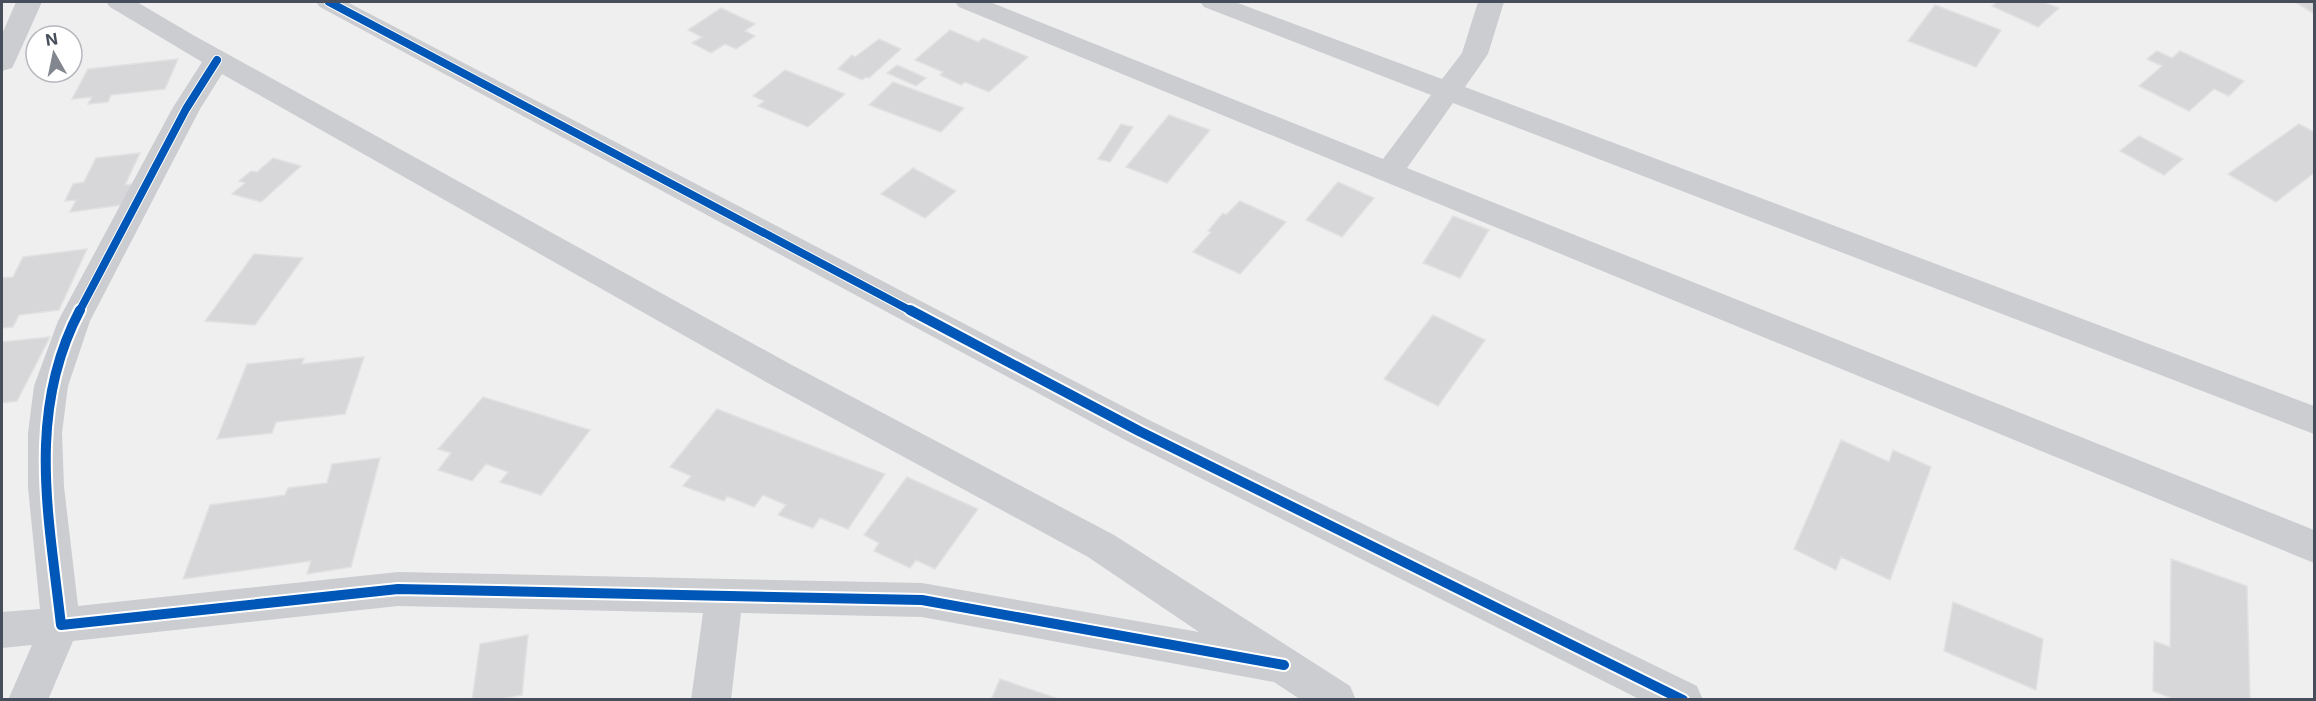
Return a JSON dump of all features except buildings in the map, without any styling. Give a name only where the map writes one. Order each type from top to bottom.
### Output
[{"type":"street","points":[[2,62],[29,2]]},
{"type":"street","points":[[119,2],[216,60],[777,374],[1101,546],[1336,699]]},
{"type":"street","points":[[329,2],[1139,431],[1683,699]]},
{"type":"street","points":[[968,2],[2314,547]]},
{"type":"street","points":[[1213,2],[2314,420]]},
{"type":"street","points":[[1389,172],[1475,54],[1491,2]]},
{"type":"street","points":[[28,699],[60,625],[46,487],[45,433],[51,386],[74,321],[186,109],[216,60]]},
{"type":"street","points":[[2,630],[398,589],[922,600],[1284,665]]},
{"type":"street","points":[[711,699],[724,597]]},
{"type":"cycle path","points":[[329,2],[1139,431],[1683,700]]},
{"type":"cycle path","points":[[217,60],[186,109],[74,321],[51,386],[45,433],[46,487],[61,625],[398,589],[922,600],[1284,665]]}]
